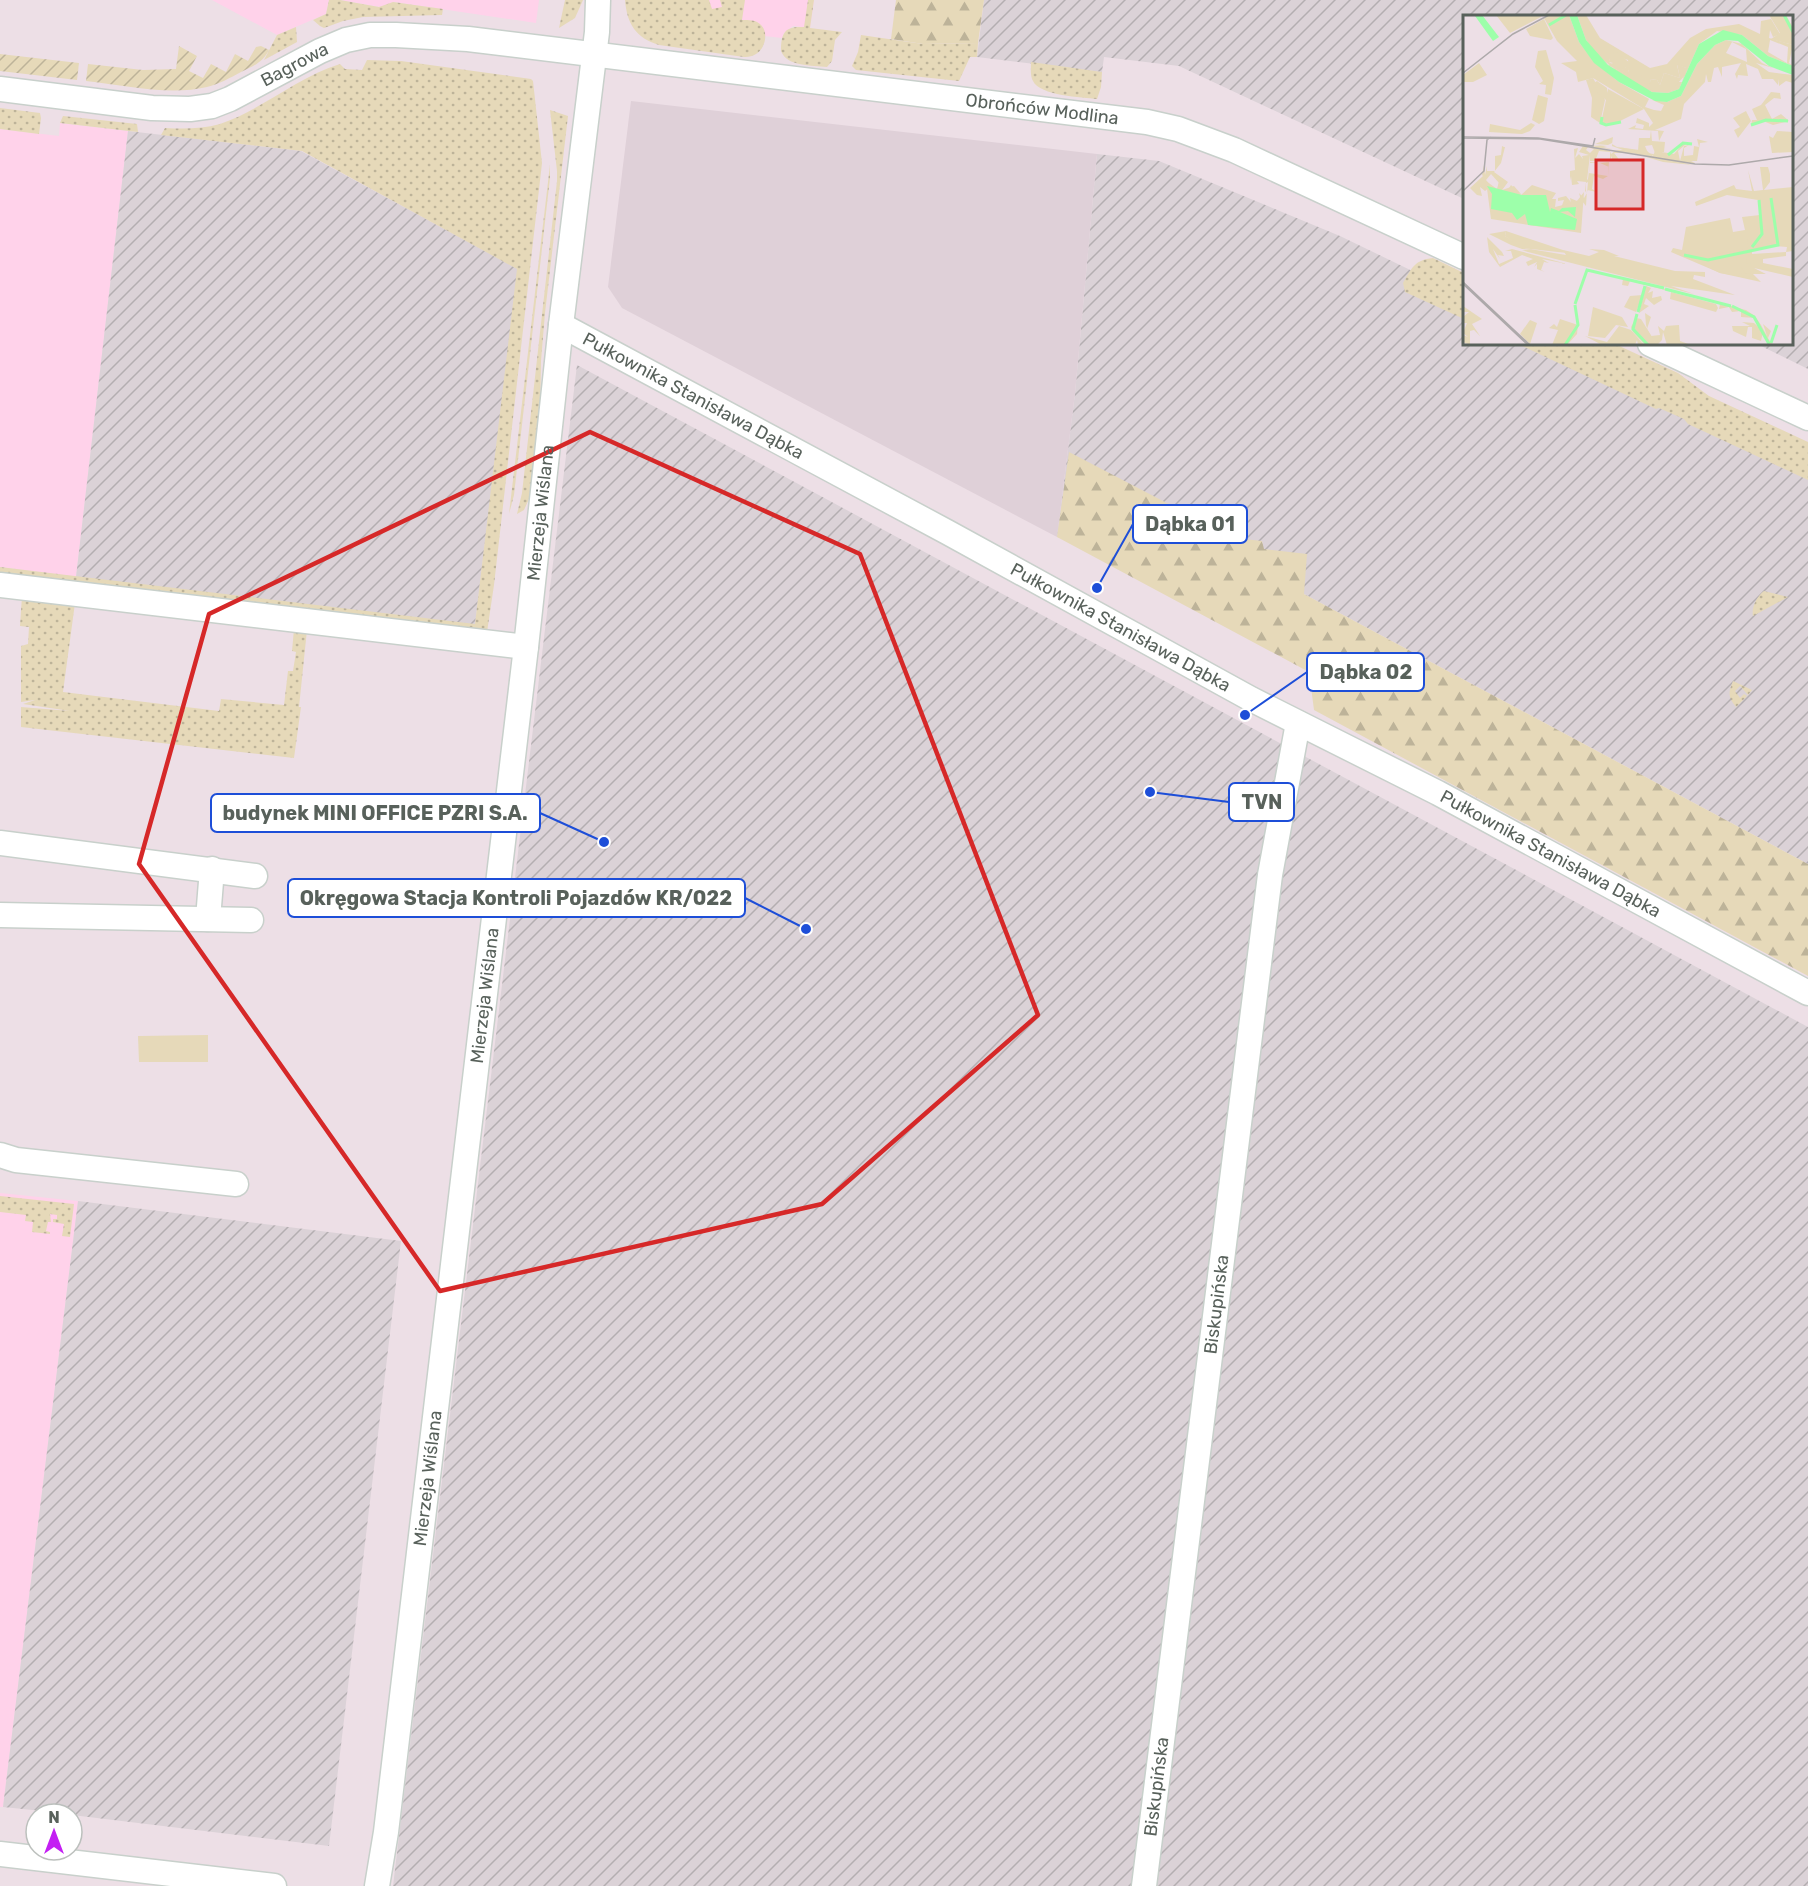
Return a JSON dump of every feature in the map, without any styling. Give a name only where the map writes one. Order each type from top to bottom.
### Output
[{"type":"street","name":"Mierzeja Wiślana","points":[[377,1886],[386,1832],[526,647],[598,0]]},
{"type":"street","name":"Mierzeja Wiślana","points":[[595,43],[606,0]]},
{"type":"street","name":"Bagrowa","points":[[0,89],[152,108],[190,109],[212,106],[230,99],[320,51],[346,40],[370,35],[595,43]]},
{"type":"street","name":"Obrońców Modlina","points":[[595,43],[1157,124],[1178,129],[1234,150],[1463,257]]},
{"type":"street","name":"Pułkownika Stanisława Dąbka","points":[[561,325],[947,531],[1251,699],[1438,793],[1808,993]]},
{"type":"street","points":[[1652,345],[1808,418]]},
{"type":"street","points":[[0,585],[526,647]]},
{"type":"street","name":"Biskupińska","points":[[1144,1886],[1270,875],[1298,723]]},
{"type":"street","points":[[0,843],[255,876]]},
{"type":"street","points":[[208,919],[212,869]]},
{"type":"street","points":[[0,915],[251,920]]},
{"type":"street","points":[[0,1155],[16,1160],[236,1184]]},
{"type":"street","points":[[0,1854],[274,1886]]},
{"type":"highlighted area","points":[[590,432],[860,554],[1038,1015],[822,1204],[440,1291],[139,864],[209,614]]},
{"type":"shaded area","points":[[212,0],[329,0],[326,14],[277,35]]},
{"type":"shaded area","points":[[340,0],[539,0],[536,23],[394,2],[380,7]]},
{"type":"shaded area","points":[[671,0],[814,0],[810,28],[793,26],[784,33],[782,38],[764,36],[764,31],[757,22],[669,9]]},
{"type":"shaded area","points":[[984,0],[1808,0],[1808,369],[1759,345],[1793,345],[1793,15],[1463,15],[1463,199],[1179,66],[1104,57],[1102,72],[977,57]]},
{"type":"shaded area","points":[[631,101],[1097,154],[1075,393],[1057,537],[622,308],[608,287]]},
{"type":"shaded area","points":[[60,123],[128,131],[76,577],[0,567],[0,129],[59,136]]},
{"type":"shaded area","points":[[128,131],[301,151],[518,269],[475,625],[76,577]]},
{"type":"shaded area","points":[[1097,154],[1159,161],[1340,236],[1463,296],[1463,345],[1565,345],[1808,461],[1808,864],[1304,594],[1057,537],[1075,393]]},
{"type":"shaded area","points":[[577,365],[1808,1027],[1808,1886],[393,1886]]},
{"type":"shaded area","points":[[0,1193],[78,1201],[3,1807],[0,1807]]},
{"type":"shaded area","points":[[78,1201],[401,1241],[329,1846],[84,1816],[84,1802],[24,1802],[24,1809],[3,1807]]},
{"type":"green space","points":[[329,0],[379,7],[393,2],[443,9],[442,15],[363,17],[324,28],[313,20],[326,14]]},
{"type":"green space","points":[[565,0],[583,0],[575,18],[559,28]]},
{"type":"green space","points":[[625,0],[709,0],[712,9],[722,7],[720,0],[745,0],[742,20],[755,21],[762,26],[764,42],[757,53],[744,57],[659,45],[644,38],[634,29],[628,16]]},
{"type":"green space","points":[[808,0],[814,0],[810,28],[842,32],[835,40],[832,61],[827,67],[794,63],[781,51],[782,39],[786,31],[804,27]]},
{"type":"green space","points":[[896,0],[984,0],[978,43],[923,44],[891,39]]},
{"type":"green space","points":[[296,27],[297,42],[264,60],[277,35]]},
{"type":"green space","points":[[861,35],[923,44],[978,43],[977,57],[970,57],[959,81],[856,70],[852,66],[858,52]]},
{"type":"green space","points":[[179,46],[197,56],[189,71],[203,78],[211,64],[226,72],[235,54],[248,61],[256,47],[261,46],[269,50],[261,61],[250,68],[207,87],[162,90],[86,81],[88,64],[143,70],[176,69]]},
{"type":"green space","points":[[0,54],[79,63],[77,80],[0,71]]},
{"type":"green space","points":[[367,60],[401,61],[533,81],[542,163],[487,632],[0,574],[0,567],[475,624],[517,269],[302,151],[161,135],[165,128],[193,128],[220,124],[250,111],[324,70],[340,64],[345,69],[362,70]]},
{"type":"green space","points":[[1031,62],[1102,72],[1097,99],[1062,95],[1044,90],[1032,79]]},
{"type":"green space","points":[[0,108],[40,113],[39,134],[0,129]]},
{"type":"green space","points":[[550,110],[568,116],[545,313],[540,420],[529,499],[524,510],[517,514],[522,493],[557,181]]},
{"type":"green space","points":[[63,116],[137,124],[138,132],[60,123]]},
{"type":"green space","points":[[550,165],[514,495],[509,514]]},
{"type":"green space","points":[[1433,258],[1463,273],[1463,319],[1405,292],[1403,283],[1411,269],[1422,261]]},
{"type":"green space","points":[[1520,345],[1617,345],[1678,373],[1709,396],[1808,442],[1808,480],[1688,424],[1684,419],[1659,408],[1656,409]]},
{"type":"green space","points":[[1069,452],[1184,512],[1226,537],[1262,541],[1264,549],[1307,554],[1304,594],[1808,864],[1808,976],[1314,710],[1309,672],[1057,537]]},
{"type":"green space","points":[[1764,591],[1788,597],[1753,616],[1755,602]]},
{"type":"green space","points":[[22,596],[75,603],[63,692],[219,711],[221,699],[284,705],[288,671],[293,671],[296,652],[292,651],[294,629],[307,630],[299,707],[301,707],[294,758],[21,727],[21,707],[70,711],[23,704],[35,700],[21,702],[21,646],[28,644],[29,627],[20,626]]},
{"type":"green space","points":[[1733,681],[1752,690],[1748,695],[1740,686],[1735,691],[1740,698],[1744,694],[1747,696],[1736,707],[1730,695]]},
{"type":"green space","points":[[208,1035],[208,1062],[139,1062],[138,1036]]},
{"type":"green space","points":[[0,1196],[74,1204],[70,1237],[62,1236],[64,1224],[53,1222],[53,1219],[57,1219],[57,1215],[50,1214],[51,1222],[48,1222],[46,1231],[50,1234],[32,1232],[33,1222],[25,1221],[26,1215],[0,1212]]},
{"type":"place","name":"Dąbka 01","points":[[1097,588]]},
{"type":"place","name":"Dąbka 02","points":[[1245,715]]},
{"type":"place","name":"TVN","points":[[1150,792]]},
{"type":"place","name":"budynek MINI OFFICE PZRI S.A.","points":[[604,842]]},
{"type":"place","name":"Okręgowa Stacja Kontroli Pojazdów KR/022","points":[[806,929]]}]
